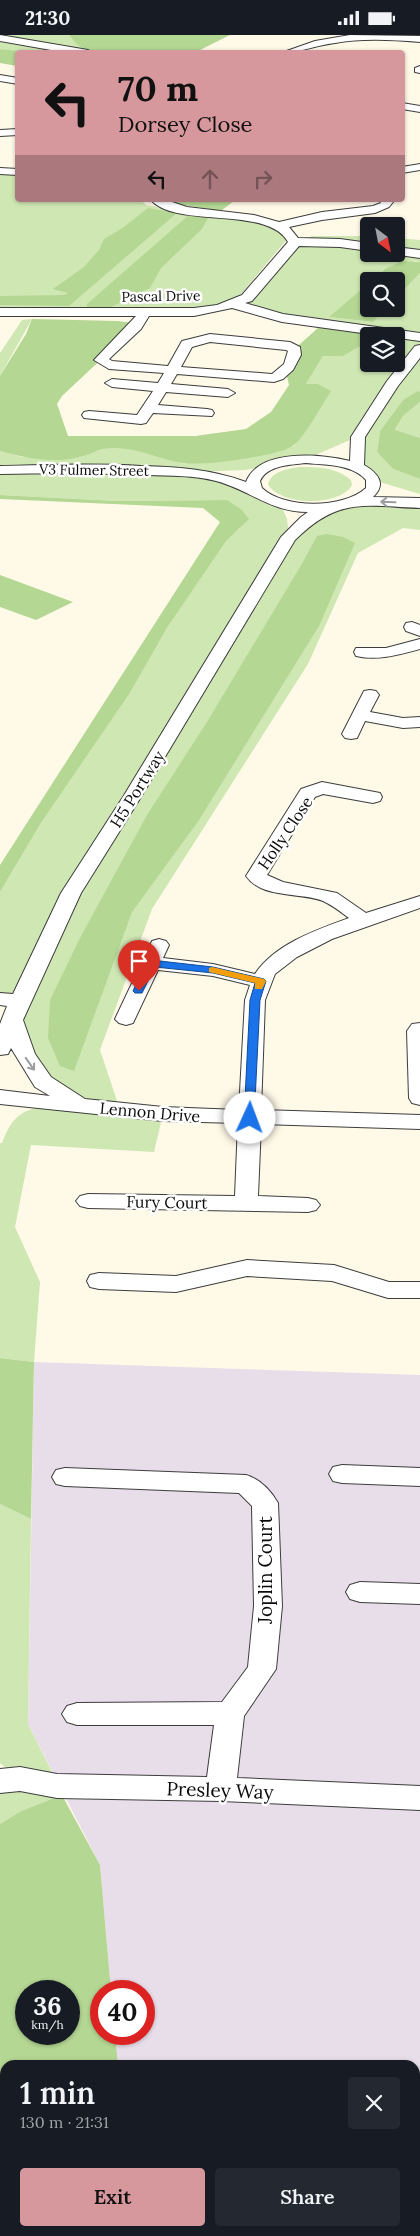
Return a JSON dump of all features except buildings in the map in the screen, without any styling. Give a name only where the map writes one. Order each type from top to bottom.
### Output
[{"type":"street","points":[[294,50],[311,43],[357,36],[420,39]]},
{"type":"street","points":[[1,38],[71,50]]},
{"type":"street","points":[[329,40],[348,48]]},
{"type":"street","points":[[1,78],[15,80]]},
{"type":"street","points":[[405,106],[420,109]]},
{"type":"street","points":[[0,133],[15,132]]},
{"type":"street","points":[[405,170],[420,167]]},
{"type":"street","points":[[0,171],[15,172]]},
{"type":"street","points":[[162,202],[176,208],[252,219],[277,226],[289,232],[294,242],[340,243],[360,246]]},
{"type":"street","points":[[277,226],[322,216],[375,209],[385,205],[387,202]]},
{"type":"street","name":"Pascal Drive","points":[[0,312],[194,312],[234,304],[247,298],[292,247],[294,242]]},
{"type":"street","points":[[405,252],[420,254]]},
{"type":"street","points":[[234,304],[282,318],[420,337]]},
{"type":"street","points":[[89,415],[140,420],[162,388],[172,371],[187,344],[197,340],[284,339],[295,350],[295,356],[286,372],[274,378],[172,371],[109,365],[101,360],[108,351],[139,324],[145,312]]},
{"type":"street","points":[[357,467],[358,437],[392,385],[420,349]]},
{"type":"street","points":[[221,374],[229,360]]},
{"type":"street","points":[[112,383],[228,393]]},
{"type":"street","points":[[149,408],[207,413]]},
{"type":"street","points":[[306,459],[358,437]]},
{"type":"street","points":[[306,459],[342,463],[357,467],[368,474],[373,480],[420,494]]},
{"type":"street","name":"V3 Fulmer Street","points":[[0,470],[96,468],[188,472],[245,470],[306,459]]},
{"type":"street","points":[[255,490],[252,483],[254,477],[272,465]]},
{"type":"street","name":"V3 Fulmer Street","points":[[188,472],[219,477],[255,490],[266,498],[280,503],[328,507]]},
{"type":"street","points":[[356,501],[367,495],[373,488],[373,480]]},
{"type":"street","points":[[328,507],[356,501],[420,503]]},
{"type":"street","points":[[280,503],[287,519],[289,537]]},
{"type":"street","name":"H5 Portway","points":[[0,1049],[11,1006],[71,893],[132,797],[289,537],[306,520],[328,507]]},
{"type":"street","points":[[362,651],[386,653],[420,644]]},
{"type":"street","points":[[351,734],[370,695]]},
{"type":"street","points":[[359,715],[403,723],[420,722]]},
{"type":"street","name":"Holly Close","points":[[364,921],[339,900],[324,895],[264,883],[256,877],[308,793],[322,788],[373,797]]},
{"type":"street","points":[[246,1203],[255,1000],[260,981],[274,964],[310,942],[420,902]]},
{"type":"street","points":[[126,1019],[155,954],[260,981]]},
{"type":"street","points":[[11,1006],[24,1054],[43,1082],[81,1106]]},
{"type":"street","points":[[420,1029],[418,1031],[420,1098]]},
{"type":"street","name":"Lennon Drive","points":[[0,1097],[163,1115],[420,1122]]},
{"type":"street","name":"Fury Court","points":[[88,1201],[308,1205]]},
{"type":"street","points":[[100,1281],[176,1284],[247,1268],[334,1273],[388,1290],[420,1290]]},
{"type":"street","points":[[342,1475],[420,1477]]},
{"type":"street","name":"Joplin Court","points":[[65,1477],[246,1484],[265,1503],[268,1606],[262,1669],[230,1713],[221,1789]]},
{"type":"street","points":[[360,1592],[420,1594]]},
{"type":"street","points":[[77,1714],[230,1713]]},
{"type":"street","name":"Presley Way","points":[[7,1774],[57,1786],[221,1789],[420,1798]]},
{"type":"shaded area","points":[[34,1362],[420,1375],[420,2060],[118,2060],[116,2045],[155,2045],[155,1980],[110,1980],[100,1865],[28,1724]]},
{"type":"green space","points":[[0,35],[69,35],[78,44],[93,50],[15,51],[0,49]]},
{"type":"green space","points":[[69,35],[230,35],[200,50],[91,50],[77,44]]},
{"type":"green space","points":[[0,49],[15,51],[15,66],[0,63]]},
{"type":"green space","points":[[0,168],[15,171],[15,202],[143,202],[146,205],[259,223],[289,237],[241,294],[225,304],[201,308],[0,308]]},
{"type":"green space","points":[[175,202],[232,202],[221,211],[177,204]]},
{"type":"green space","points":[[148,208],[177,213],[69,306],[0,305],[0,296],[64,295],[68,293],[53,289],[84,267],[99,250],[104,239],[124,227]]},
{"type":"green space","points":[[190,214],[208,218],[202,229],[161,268],[150,288],[111,307],[87,307],[87,304]]},
{"type":"green space","points":[[311,236],[360,236],[360,263],[405,263],[405,239],[420,240],[420,262],[415,261],[385,269],[381,272],[360,272],[360,292],[330,317],[373,322],[378,317],[405,317],[405,289],[420,273],[420,392],[403,400],[380,431],[377,452],[393,469],[420,479],[420,494],[373,480],[357,467],[357,437],[306,459],[245,470],[191,472],[219,477],[280,503],[287,519],[289,536],[328,507],[420,503],[420,530],[403,528],[358,553],[308,664],[152,909],[100,1050],[120,1110],[163,1114],[154,1152],[31,1145],[15,1227],[40,1282],[34,1362],[0,1358],[0,1143],[2,1143],[6,1132],[16,1118],[28,1110],[56,1103],[24,1054],[20,1001],[0,999],[0,892],[41,823],[130,693],[167,628],[226,540],[240,528],[227,500],[117,501],[0,495],[0,451],[22,457],[79,457],[101,448],[130,448],[185,464],[261,456],[294,446],[330,392],[318,384],[306,384],[323,356],[343,356],[360,347],[360,372],[405,372],[405,327],[360,327],[360,329],[322,323],[234,304],[291,247],[310,242]]},
{"type":"green space","points":[[405,261],[420,262],[420,273],[405,289],[405,272],[382,272],[398,263],[405,263]]},
{"type":"green space","points":[[360,291],[360,317],[378,317],[373,322],[329,317]]},
{"type":"green space","points":[[32,319],[0,376],[0,353],[22,320]]},
{"type":"green space","points":[[32,319],[118,321],[139,324],[62,396],[57,404],[68,436],[195,436],[246,429],[271,412],[289,385],[286,372],[293,347],[299,345],[319,327],[360,331],[360,347],[343,356],[323,356],[306,384],[318,384],[331,391],[303,436],[294,445],[286,449],[240,460],[191,464],[124,448],[109,448],[69,459],[50,460],[29,458],[0,451],[0,376],[26,334]]},
{"type":"green space","points":[[418,391],[420,392],[420,402],[403,416],[395,430],[420,438],[420,479],[393,469],[377,452],[380,431],[403,400]]},
{"type":"green space","points":[[420,402],[420,438],[395,431],[403,416]]},
{"type":"green space","points":[[299,467],[339,472],[351,480],[352,485],[345,492],[335,497],[310,501],[284,497],[274,491],[268,484],[276,473]]},
{"type":"green space","points":[[0,495],[117,501],[227,500],[242,510],[249,519],[226,541],[167,628],[130,693],[41,823],[0,892],[0,865],[220,522],[203,508],[0,499]]},
{"type":"green space","points":[[327,534],[343,537],[355,543],[319,626],[199,820],[132,912],[74,1071],[60,1066],[48,1038],[50,1000],[81,936],[147,815],[207,722],[317,536]]},
{"type":"green space","points":[[0,575],[73,602],[36,620],[0,607]]},
{"type":"green space","points":[[0,1358],[34,1362],[31,1519],[0,1504]]},
{"type":"green space","points":[[0,1504],[31,1519],[28,1724],[55,1778],[54,1798],[21,1811],[0,1824],[0,1781],[19,1779],[0,1763]]},
{"type":"green space","points":[[57,1786],[100,1865],[110,1980],[90,1980],[90,2045],[116,2045],[118,2060],[0,2060],[0,1824],[21,1811],[54,1798]]},
{"type":"slow traffic","points":[[212,970],[260,981],[259,987]]},
{"type":"route","points":[[139,991],[151,963],[213,970],[260,981],[255,1000],[250,1118]]}]
